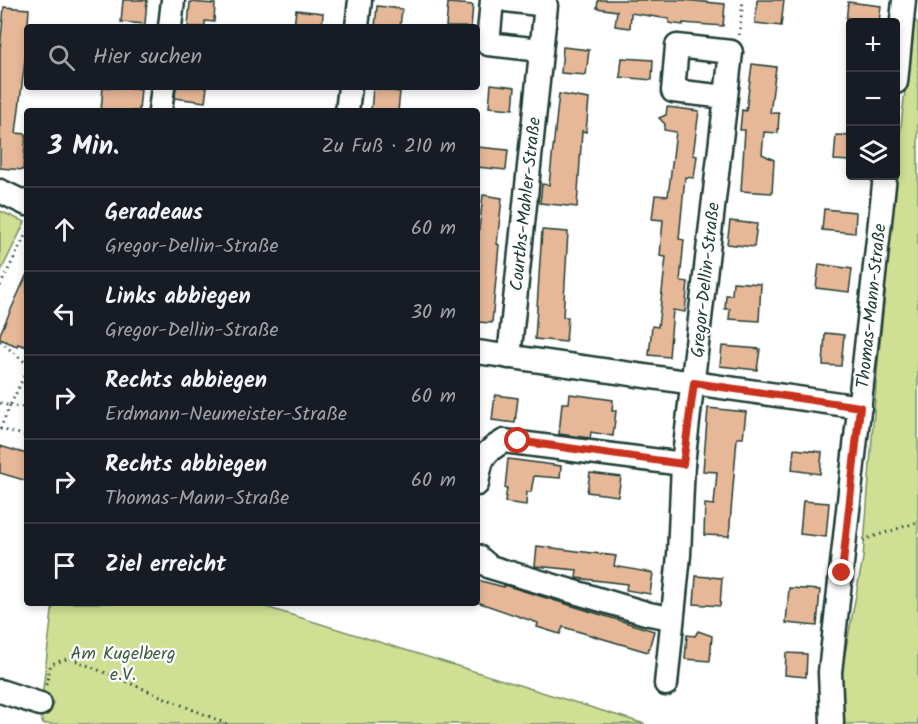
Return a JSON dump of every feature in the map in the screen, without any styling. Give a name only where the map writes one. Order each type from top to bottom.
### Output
[{"type":"street","points":[[170,24],[173,0]]},
{"type":"street","points":[[357,24],[360,0]]},
{"type":"street","points":[[492,0],[488,44],[541,50]]},
{"type":"street","name":"Courths-Mahler-Straße","points":[[506,0],[546,4],[509,357]]},
{"type":"street","points":[[897,72],[904,0]]},
{"type":"street","points":[[726,97],[673,91],[677,46],[731,52]]},
{"type":"street","name":"Gregor-Dellin-Straße","points":[[666,684],[679,555],[683,464],[731,52]]},
{"type":"street","points":[[160,108],[163,90]]},
{"type":"street","points":[[347,108],[350,90]]},
{"type":"street","name":"Thomas-Mann-Straße","points":[[832,723],[830,672],[885,180]]},
{"type":"street","points":[[0,190],[24,202]]},
{"type":"street","points":[[480,352],[860,407]]},
{"type":"street","points":[[480,466],[481,460],[490,448],[504,441],[683,464]]},
{"type":"street","points":[[480,559],[490,567],[649,614],[672,618]]},
{"type":"street","points":[[0,691],[40,704]]},
{"type":"path","points":[[731,52],[738,43],[743,0]]},
{"type":"path","points":[[0,286],[24,238]]},
{"type":"path","points":[[0,341],[24,361]]},
{"type":"path","points":[[24,376],[0,429],[24,435]]},
{"type":"path","points":[[0,403],[24,407]]},
{"type":"path","points":[[846,542],[860,542],[918,522]]},
{"type":"path","points":[[40,704],[51,664],[70,658],[227,724]]},
{"type":"green space","points":[[913,19],[918,23],[918,724],[844,724],[842,669],[863,558],[895,180],[900,180],[900,135]]},
{"type":"green space","points":[[0,211],[24,222],[24,224],[0,273]]},
{"type":"green space","name":"Am Kugelberg e.V.","points":[[53,606],[263,606],[645,724],[43,724],[40,715]]},
{"type":"building","points":[[123,0],[147,0],[145,24],[121,22]]},
{"type":"building","points":[[598,0],[683,0],[725,4],[723,26],[683,23],[683,25],[669,23],[669,19],[631,13],[630,28],[615,26],[617,11],[597,8]]},
{"type":"building","points":[[757,0],[784,0],[781,26],[755,23]]},
{"type":"building","points":[[190,2],[215,4],[214,22],[188,24]]},
{"type":"building","points":[[848,2],[881,6],[880,18],[846,18]]},
{"type":"building","points":[[448,3],[473,5],[471,24],[446,24]]},
{"type":"building","points":[[377,6],[402,9],[400,24],[375,24]]},
{"type":"building","points":[[4,7],[29,9],[28,24],[24,24],[24,68],[16,133],[24,134],[23,170],[0,168],[0,49]]},
{"type":"building","points":[[296,10],[323,13],[322,24],[294,24]]},
{"type":"building","points":[[563,47],[589,50],[586,75],[561,73]]},
{"type":"building","points":[[622,58],[653,60],[652,80],[620,77]]},
{"type":"building","points":[[752,64],[776,67],[770,113],[779,113],[778,133],[764,132],[762,154],[774,160],[772,193],[741,191],[745,130],[740,130],[742,110],[746,111]]},
{"type":"building","points":[[491,84],[515,87],[513,109],[489,107]]},
{"type":"building","points":[[103,90],[141,90],[139,108],[101,108]]},
{"type":"building","points":[[176,90],[207,90],[205,102],[175,98]]},
{"type":"building","points":[[373,90],[400,92],[398,108],[371,108]]},
{"type":"building","points":[[559,94],[589,99],[586,132],[582,131],[577,207],[540,203],[542,184],[549,185]]},
{"type":"building","points":[[667,107],[699,111],[693,155],[697,156],[694,178],[685,177],[679,239],[684,240],[680,281],[688,282],[685,312],[673,310],[669,357],[649,355],[652,326],[658,327],[666,257],[660,256],[663,220],[652,219],[655,195],[668,196],[676,132],[664,130],[665,124],[659,118],[666,115]]},
{"type":"building","points":[[836,135],[846,136],[846,161],[834,160]]},
{"type":"building","points":[[480,147],[508,150],[506,170],[480,167]]},
{"type":"building","points":[[483,195],[502,198],[492,323],[480,322],[480,221]]},
{"type":"building","points":[[824,209],[856,212],[855,233],[822,230]]},
{"type":"building","points":[[730,221],[757,224],[754,247],[727,244]]},
{"type":"building","points":[[542,230],[568,232],[563,317],[568,317],[566,342],[535,339]]},
{"type":"building","points":[[819,264],[852,269],[849,292],[816,288]]},
{"type":"building","points":[[24,281],[24,346],[18,344],[17,346],[0,339],[0,334]]},
{"type":"building","points":[[733,282],[761,284],[759,321],[729,319],[730,309],[725,309],[726,295],[732,295]]},
{"type":"building","points":[[825,333],[844,335],[841,366],[823,365]]},
{"type":"building","points":[[722,346],[760,349],[757,370],[720,366]]},
{"type":"building","points":[[570,394],[613,400],[612,411],[616,411],[613,436],[591,432],[590,438],[559,434],[562,403],[569,403]]},
{"type":"building","points":[[495,395],[518,398],[515,423],[492,420]]},
{"type":"building","points":[[708,408],[746,412],[743,438],[737,438],[729,536],[704,535],[705,504],[714,505],[717,472],[703,471]]},
{"type":"building","points":[[0,446],[24,453],[24,480],[0,473]]},
{"type":"building","points":[[794,449],[822,452],[820,474],[792,470]]},
{"type":"building","points":[[508,459],[561,466],[560,478],[534,476],[531,492],[527,492],[526,505],[505,502]]},
{"type":"building","points":[[590,473],[621,477],[618,496],[587,492]]},
{"type":"building","points":[[803,501],[829,503],[826,537],[800,534]]},
{"type":"building","points":[[537,546],[616,556],[614,566],[653,573],[650,594],[626,590],[627,584],[576,578],[577,570],[535,566]]},
{"type":"building","points":[[696,576],[722,578],[720,606],[694,604]]},
{"type":"building","points":[[480,581],[504,587],[504,585],[654,631],[648,652],[563,627],[560,634],[537,627],[538,623],[480,603]]},
{"type":"building","points":[[789,588],[820,590],[817,626],[786,623]]},
{"type":"building","points":[[698,631],[712,636],[710,661],[685,659],[687,635],[695,636]]},
{"type":"building","points":[[786,653],[807,654],[806,677],[785,675]]},
{"type":"route","points":[[518,441],[683,464],[694,383],[860,407],[842,573]]}]
